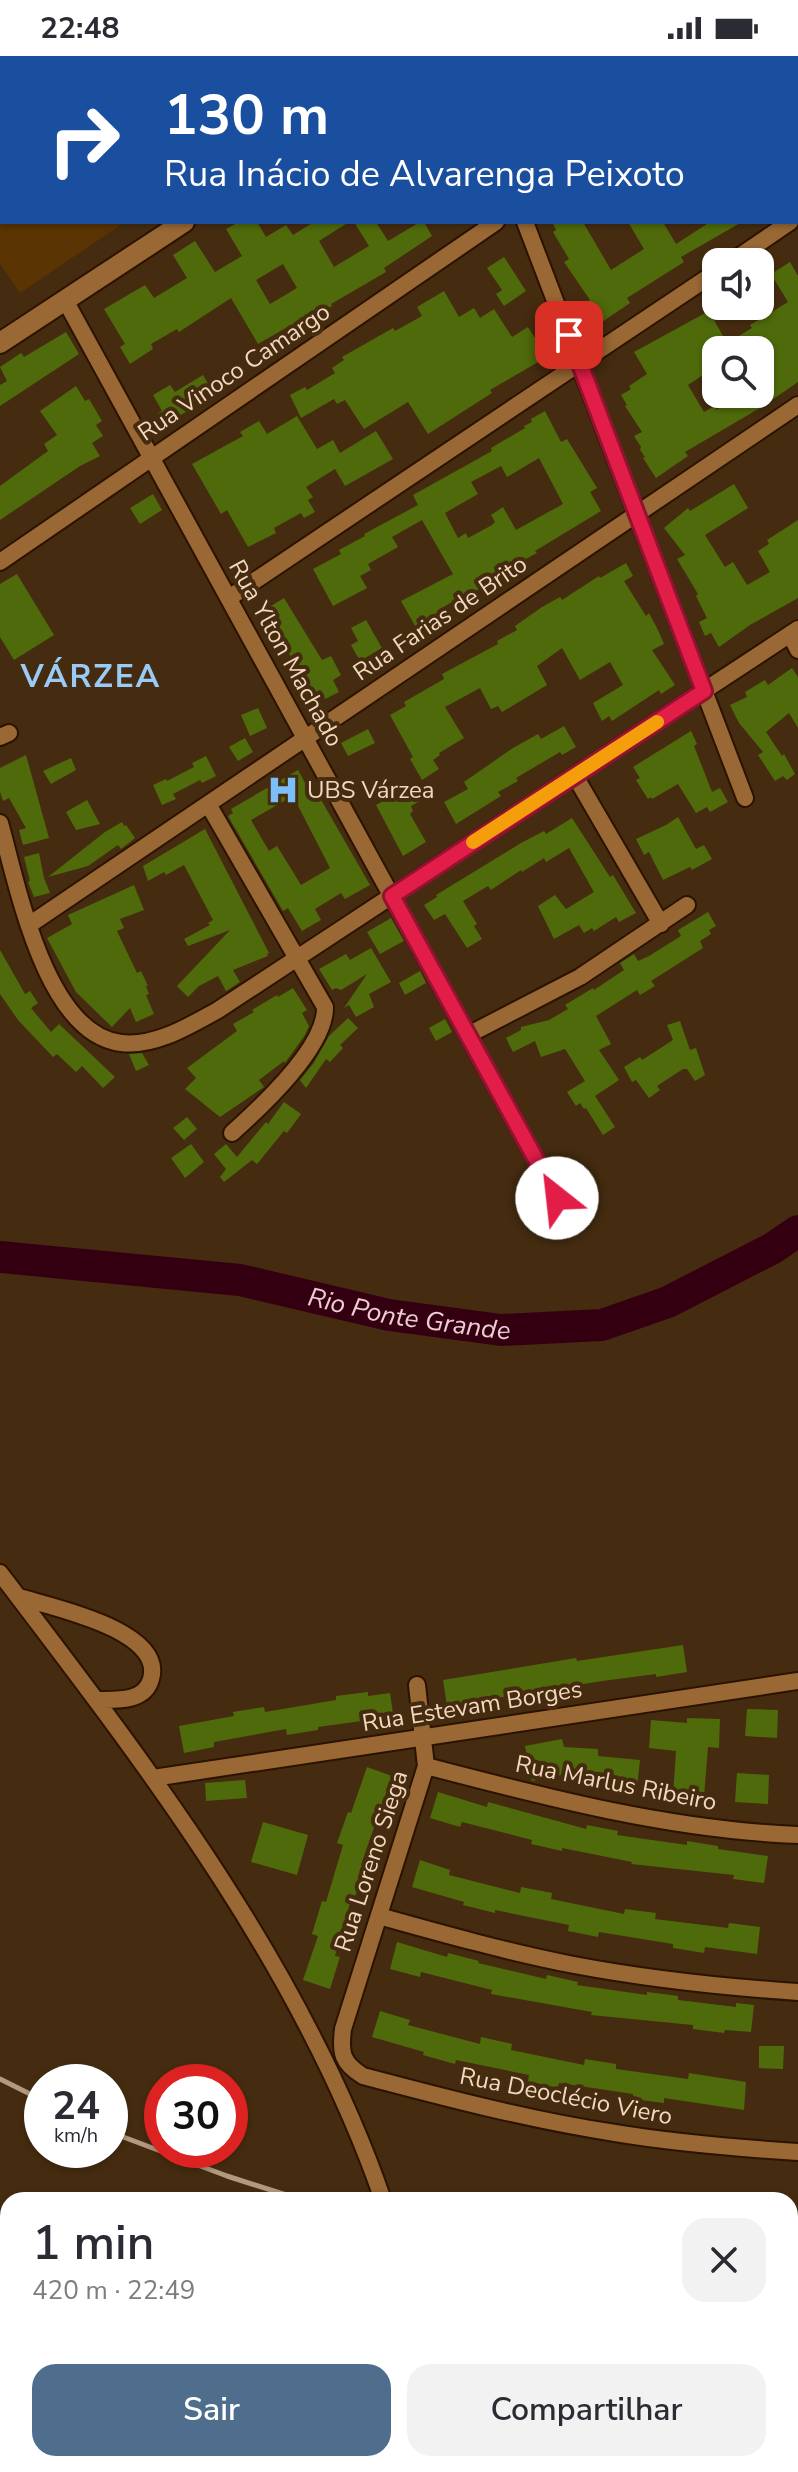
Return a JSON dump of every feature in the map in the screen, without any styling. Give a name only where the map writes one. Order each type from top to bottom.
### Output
[{"type":"street","points":[[0,343],[181,224]]},
{"type":"street","name":"Rua Vinoco Camargo","points":[[0,562],[493,224]]},
{"type":"street","points":[[526,224],[745,798]]},
{"type":"street","points":[[752,248],[787,224]]},
{"type":"street","points":[[229,598],[702,281]]},
{"type":"street","name":"Rua Ylton Machado","points":[[65,300],[557,1198]]},
{"type":"street","name":"Rua Farias de Brito","points":[[29,925],[798,405]]},
{"type":"street","points":[[0,827],[42,964],[66,1005],[93,1031],[119,1043],[164,1037],[188,1027],[704,691],[795,638]]},
{"type":"street","points":[[575,776],[661,924]]},
{"type":"street","points":[[208,804],[325,1007],[320,1031],[288,1077],[232,1133]]},
{"type":"street","points":[[468,1035],[580,977],[687,905]]},
{"type":"street","points":[[0,1573],[98,1700],[248,1923],[307,2023],[344,2098],[380,2192]]},
{"type":"street","points":[[19,1597],[104,1623],[129,1637],[145,1651],[152,1664],[148,1687],[138,1696],[98,1700]]},
{"type":"street","name":"Rua Estevam Borges","points":[[153,1778],[798,1681]]},
{"type":"street","name":"Rua Loreno Siega","points":[[341,2050],[343,2029],[426,1766],[417,1685]]},
{"type":"street","name":"Rua Marlus Ribeiro","points":[[426,1766],[604,1810],[689,1825],[798,1835]]},
{"type":"street","points":[[379,1916],[573,1965],[658,1978],[798,1992]]},
{"type":"street","name":"Rua Deoclécio Viero","points":[[341,2050],[352,2069],[363,2076],[475,2106],[614,2133],[712,2146],[798,2152]]},
{"type":"shaded area","points":[[0,224],[122,224],[20,293],[0,264]]},
{"type":"building","points":[[235,224],[258,224],[266,237],[286,225],[293,235],[311,224],[346,224],[319,241],[334,267],[369,246],[355,224],[377,224],[388,241],[417,224],[425,224],[432,236],[384,268],[386,272],[294,330],[291,325],[258,344],[231,298],[179,332],[177,329],[151,344],[153,349],[130,364],[120,347],[125,344],[104,309],[145,285],[154,298],[187,278],[173,255],[195,241],[215,272],[242,256],[226,229]],"holes":[[[283,264],[297,288],[270,304],[256,280]]]},
{"type":"building","points":[[553,224],[584,224],[611,270],[644,249],[629,224],[664,224],[676,244],[707,224],[739,224],[681,257],[684,262],[627,298],[630,303],[599,324],[585,303],[590,300],[564,262],[569,259],[553,232],[556,230]]},
{"type":"building","points":[[504,257],[526,291],[504,306],[496,294],[502,290],[487,268]]},
{"type":"building","points":[[790,262],[798,276],[798,382],[774,398],[774,336],[739,336],[758,320],[774,320],[774,310],[788,302],[774,279],[774,272]]},
{"type":"building","points":[[444,291],[459,317],[474,308],[480,318],[494,309],[512,337],[528,327],[547,357],[490,390],[492,393],[428,434],[408,402],[364,429],[345,400],[337,404],[334,399],[301,418],[290,395],[305,387],[307,390],[335,373],[332,368],[344,360],[342,357],[393,328],[395,331],[422,316],[417,307]]},
{"type":"building","points":[[702,315],[702,320],[714,320],[723,336],[702,336],[702,376],[688,385],[704,412],[711,408],[760,408],[685,452],[688,456],[656,478],[634,436],[642,432],[621,395],[647,374],[634,352]]},
{"type":"building","points":[[66,332],[79,354],[0,406],[0,385],[7,381],[0,367],[21,353],[24,357]]},
{"type":"building","points":[[203,375],[214,394],[165,425],[158,413],[162,411],[153,395],[170,385],[175,392]]},
{"type":"building","points":[[76,386],[85,401],[89,399],[102,421],[96,425],[103,436],[92,443],[100,456],[0,520],[0,486],[48,451],[44,444],[57,435],[40,411]]},
{"type":"building","points":[[545,411],[561,442],[567,439],[597,488],[590,492],[601,511],[518,563],[521,568],[438,610],[442,617],[418,631],[401,601],[453,574],[422,520],[392,537],[398,547],[368,564],[371,570],[360,576],[367,588],[333,606],[313,569],[341,554],[339,550],[364,534],[418,505],[413,495],[492,451],[491,448],[525,428],[532,422],[531,419]],"holes":[[[539,458],[563,504],[516,530],[503,507],[491,515],[495,522],[492,525],[468,538],[466,533],[458,538],[445,513],[478,494],[471,482],[501,466],[507,477]]]},
{"type":"building","points":[[297,416],[317,449],[333,440],[340,453],[376,431],[393,459],[345,486],[335,469],[306,487],[313,497],[308,500],[315,512],[304,518],[301,513],[274,528],[276,533],[248,547],[227,510],[221,514],[192,464],[243,436],[240,432],[259,421],[267,434]]},
{"type":"building","points":[[734,484],[748,508],[705,535],[725,567],[733,562],[747,585],[770,572],[758,551],[769,544],[767,540],[798,520],[798,598],[719,647],[711,633],[705,636],[699,622],[707,618],[696,596],[698,594],[677,559],[685,555],[664,528],[688,508],[690,511]]},
{"type":"building","points":[[153,494],[162,510],[140,524],[130,508]]},
{"type":"building","points":[[626,563],[633,576],[624,581],[658,630],[664,644],[652,650],[675,685],[661,694],[659,690],[612,721],[609,716],[602,721],[593,703],[623,685],[610,662],[580,680],[562,648],[537,666],[547,685],[502,712],[498,706],[491,709],[480,688],[445,707],[464,738],[439,753],[433,760],[439,769],[422,780],[390,715],[406,706],[404,702],[444,679],[442,674],[498,644],[497,641],[517,630],[515,626],[542,607],[560,597],[562,600]]},
{"type":"building","points":[[17,574],[54,635],[14,660],[0,637],[0,584]]},
{"type":"building","points":[[284,598],[322,660],[331,656],[341,675],[333,680],[339,692],[325,699],[320,690],[311,695],[263,611]]},
{"type":"building","points":[[366,620],[382,648],[360,661],[351,645],[358,641],[351,628]]},
{"type":"building","points":[[792,668],[798,677],[798,728],[789,713],[766,732],[795,774],[787,780],[783,776],[775,781],[758,755],[763,752],[739,723],[730,705],[747,697],[745,692],[765,680],[768,685]]},
{"type":"building","points":[[258,708],[267,728],[250,736],[241,715]]},
{"type":"building","points":[[564,726],[576,747],[562,755],[560,752],[516,778],[518,781],[498,792],[501,796],[456,824],[444,802],[468,789],[464,782],[538,734],[541,739]]},
{"type":"building","points":[[368,729],[375,743],[348,756],[341,743]]},
{"type":"building","points":[[691,731],[712,792],[720,788],[728,802],[710,812],[707,807],[696,813],[678,784],[648,799],[636,780],[640,778],[633,767]]},
{"type":"building","points":[[245,738],[253,752],[238,761],[229,747]]},
{"type":"building","points":[[26,755],[49,838],[23,845],[19,830],[26,828],[9,798],[3,801],[0,768]]},
{"type":"building","points":[[206,756],[216,776],[202,783],[200,780],[173,794],[176,799],[162,805],[153,785],[194,767],[192,763]]},
{"type":"building","points":[[71,758],[76,770],[51,784],[43,771]]},
{"type":"building","points":[[298,770],[315,801],[320,798],[370,885],[345,899],[341,893],[315,909],[321,920],[302,931],[288,908],[283,911],[228,816],[233,813],[231,809]],"holes":[[[293,796],[330,868],[301,885],[277,846],[269,851],[251,820]]]},
{"type":"building","points":[[411,785],[420,801],[411,806],[413,811],[410,814],[426,842],[403,856],[376,805]]},
{"type":"building","points":[[87,800],[100,824],[76,830],[66,812]]},
{"type":"building","points":[[678,817],[696,849],[704,845],[712,859],[663,880],[649,852],[644,855],[636,839]]},
{"type":"building","points":[[572,818],[636,913],[619,922],[616,917],[594,931],[592,928],[584,933],[579,925],[554,939],[538,906],[555,895],[566,909],[594,892],[569,848],[546,862],[544,858],[521,870],[491,890],[488,886],[463,901],[482,939],[467,948],[445,914],[434,920],[424,905],[521,843],[544,831],[546,834]]},
{"type":"building","points":[[122,822],[135,838],[121,849],[118,845],[88,866],[48,877],[105,832]]},
{"type":"building","points":[[205,829],[269,953],[233,970],[240,982],[226,991],[218,976],[199,986],[188,997],[177,986],[230,930],[188,946],[184,939],[210,925],[208,923],[213,920],[184,865],[148,881],[143,866]]},
{"type":"building","points":[[39,853],[50,893],[34,897],[24,857]]},
{"type":"building","points":[[134,885],[144,910],[120,919],[124,928],[117,931],[137,973],[141,971],[148,986],[149,994],[146,995],[154,1014],[136,1022],[130,1008],[112,1027],[76,992],[47,938],[72,924],[68,915]]},
{"type":"building","points":[[708,912],[716,926],[709,930],[711,934],[700,941],[703,948],[651,981],[655,986],[640,995],[637,990],[596,1016],[611,1044],[599,1050],[619,1080],[595,1096],[615,1127],[603,1135],[586,1108],[580,1103],[576,1106],[567,1092],[585,1081],[565,1049],[541,1057],[535,1041],[513,1052],[506,1038],[521,1030],[521,1027],[549,1020],[568,1009],[565,1005],[624,970],[620,963],[634,954],[638,961],[649,956],[681,936],[678,930]]},
{"type":"building","points":[[391,918],[404,941],[380,954],[367,932]]},
{"type":"building","points":[[371,948],[391,982],[369,994],[374,1007],[356,1017],[349,1005],[344,1008],[367,974],[341,990],[332,990],[319,969],[346,954],[350,960]]},
{"type":"building","points":[[0,950],[25,994],[30,991],[38,1003],[31,1008],[51,1032],[59,1024],[115,1077],[103,1088],[82,1066],[76,1072],[57,1054],[53,1057],[18,1020],[0,994]]},
{"type":"building","points":[[420,971],[426,983],[405,995],[399,983]]},
{"type":"building","points":[[293,988],[307,1010],[302,1013],[309,1026],[305,1035],[285,1063],[259,1080],[264,1087],[220,1117],[185,1089],[196,1078],[187,1068],[237,1031],[233,1024]]},
{"type":"building","points":[[348,1018],[358,1028],[340,1045],[343,1048],[330,1062],[326,1059],[306,1088],[300,1080],[329,1036]]},
{"type":"building","points":[[445,1019],[452,1032],[436,1041],[429,1028]]},
{"type":"building","points":[[680,1021],[690,1050],[696,1048],[705,1075],[695,1081],[687,1069],[683,1069],[657,1086],[660,1090],[649,1098],[636,1080],[632,1082],[624,1067],[640,1057],[642,1060],[673,1040],[667,1025]]},
{"type":"building","points":[[142,1053],[149,1065],[136,1071],[129,1054]]},
{"type":"building","points":[[284,1102],[301,1114],[287,1133],[284,1131],[257,1164],[252,1160],[224,1182],[220,1177],[226,1169],[214,1154],[226,1144],[237,1157]]},
{"type":"building","points":[[187,1117],[197,1129],[184,1140],[173,1128]]},
{"type":"building","points":[[191,1144],[204,1162],[185,1178],[171,1158]]},
{"type":"building","points":[[683,1645],[687,1672],[602,1681],[447,1706],[443,1680],[576,1658],[577,1661]]},
{"type":"building","points":[[368,1692],[368,1696],[390,1693],[394,1720],[377,1723],[376,1719],[318,1727],[318,1730],[287,1735],[286,1729],[214,1742],[214,1747],[184,1753],[179,1726],[234,1716],[233,1712],[264,1707],[265,1712]]},
{"type":"building","points":[[747,1709],[778,1710],[777,1738],[745,1736]]},
{"type":"building","points":[[687,1718],[720,1719],[719,1748],[708,1747],[704,1797],[673,1795],[676,1751],[649,1748],[651,1720],[687,1723]]},
{"type":"building","points":[[562,1739],[564,1747],[598,1749],[598,1756],[640,1760],[637,1788],[605,1785],[606,1778],[579,1776],[580,1771],[532,1781],[525,1746]]},
{"type":"building","points":[[367,1767],[392,1776],[361,1865],[365,1866],[355,1897],[352,1896],[335,1956],[340,1957],[330,1989],[303,1980],[318,1936],[312,1934],[322,1901],[326,1902],[343,1845],[337,1843]]},
{"type":"building","points":[[737,1773],[769,1775],[768,1804],[735,1802]]},
{"type":"building","points":[[245,1780],[247,1798],[206,1801],[205,1783]]},
{"type":"building","points":[[438,1792],[487,1807],[488,1802],[586,1829],[587,1825],[618,1831],[617,1835],[687,1845],[687,1841],[768,1856],[764,1883],[733,1879],[734,1875],[631,1864],[531,1844],[532,1840],[462,1822],[460,1827],[430,1818]]},
{"type":"building","points":[[263,1822],[308,1835],[297,1875],[251,1862]]},
{"type":"building","points":[[420,1860],[450,1870],[449,1875],[520,1893],[521,1887],[552,1893],[551,1899],[624,1914],[625,1909],[656,1913],[655,1919],[728,1928],[729,1923],[760,1927],[757,1954],[705,1947],[704,1953],[673,1948],[673,1944],[599,1932],[598,1937],[568,1931],[569,1925],[463,1905],[464,1902],[412,1887]]},
{"type":"building","points":[[397,1942],[447,1957],[448,1953],[546,1979],[547,1975],[578,1982],[577,1985],[678,1996],[678,2000],[736,2007],[736,2003],[754,2005],[751,2032],[725,2030],[724,2033],[693,2029],[693,2025],[591,2015],[592,2012],[491,1994],[492,1990],[421,1972],[420,1977],[390,1969]]},
{"type":"building","points":[[380,2011],[410,2020],[408,2025],[480,2044],[481,2037],[512,2044],[511,2050],[584,2065],[585,2059],[616,2064],[616,2069],[688,2079],[689,2073],[746,2082],[744,2110],[664,2098],[664,2103],[633,2099],[633,2094],[559,2083],[558,2088],[528,2081],[529,2075],[456,2060],[455,2064],[372,2037]]},
{"type":"building","points":[[759,2046],[784,2046],[783,2069],[759,2068]]},
{"type":"waterway","name":"Rio Ponte Grande","points":[[0,1257],[240,1280],[389,1315],[501,1330],[602,1325],[668,1302],[773,1248],[798,1231]]},
{"type":"railway","points":[[0,2079],[24,2091]]},
{"type":"railway","points":[[128,2139],[277,2192]]},
{"type":"slow traffic","points":[[473,842],[657,722]]},
{"type":"place","name":"UBS Várzea","points":[[283,790]]},
{"type":"district","name":"VÁRZEA","points":[[91,676]]},
{"type":"route","points":[[557,1198],[392,896],[704,691],[569,335]]}]
